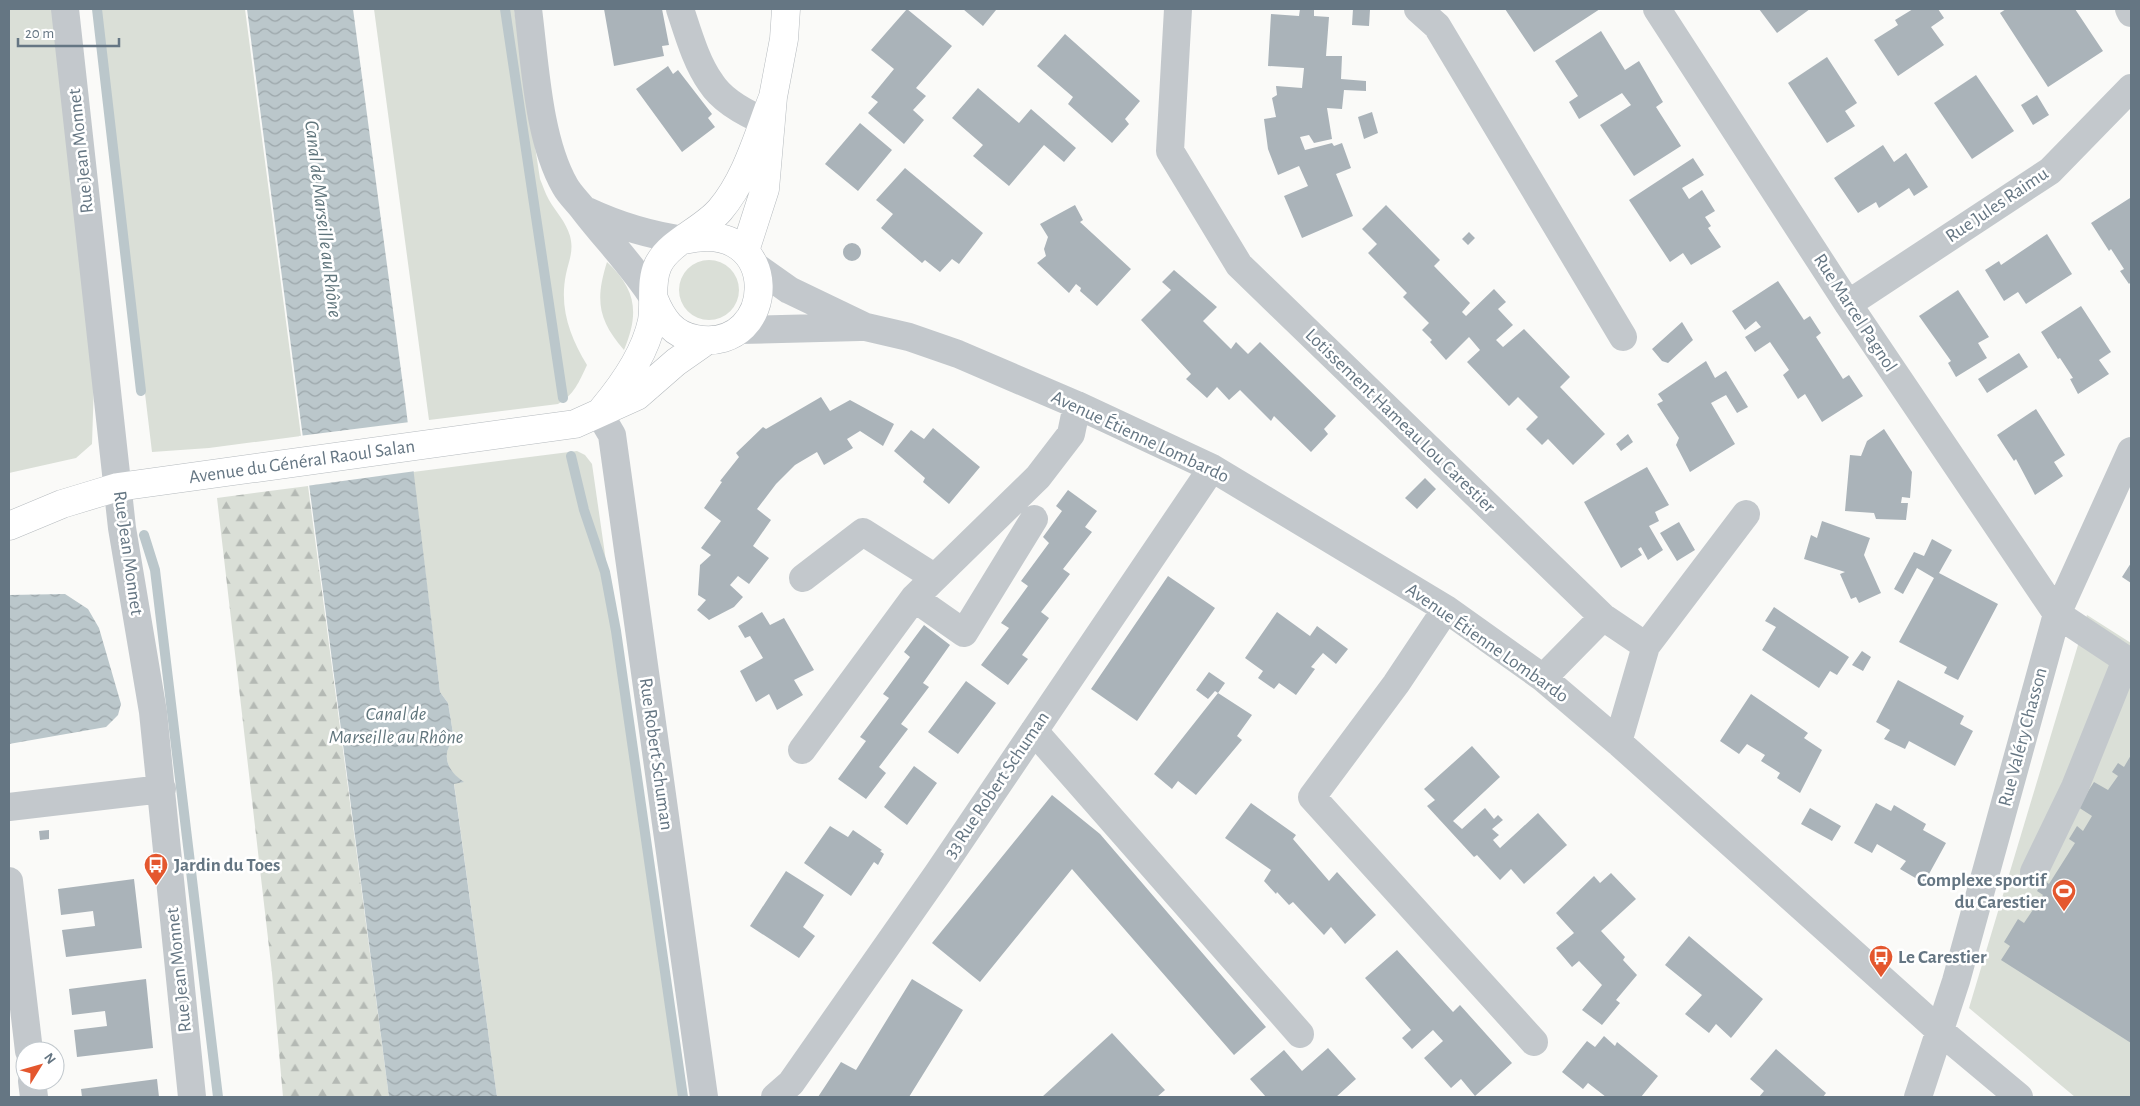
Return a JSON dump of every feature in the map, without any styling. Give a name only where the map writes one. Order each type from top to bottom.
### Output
[{"type":"main road","name":"Avenue du Général Raoul Salan","points":[[750,259],[765,189],[769,114],[784,39],[786,9]]},
{"type":"main road","name":"Avenue du Général Raoul Salan","points":[[600,413],[620,388],[641,351],[652,322],[654,281],[658,264],[669,250],[706,224],[720,209],[741,179],[769,114]]},
{"type":"main road","name":"Avenue du Général Raoul Salan","points":[[654,299],[661,316],[673,330],[689,338],[706,341],[723,339],[739,330],[751,317],[758,301],[759,284],[750,259],[732,242],[717,236],[702,235],[684,240]]},
{"type":"main road","name":"Avenue du Général Raoul Salan","points":[[9,526],[62,504],[118,487],[575,424],[637,396],[676,362],[706,341]]},
{"type":"street","name":"Rue Jean Monnet","points":[[65,9],[122,528],[153,712],[162,789],[192,1097]]},
{"type":"street","points":[[528,9],[544,126],[552,158],[565,187],[644,283],[654,299]]},
{"type":"street","points":[[680,9],[690,38],[711,84],[726,99],[769,114]]},
{"type":"street","name":"Lotissement Hameau Lou Carestier","points":[[1178,9],[1170,151],[1238,265],[1603,617],[1646,646]]},
{"type":"street","points":[[1418,9],[1436,26],[1623,337]]},
{"type":"street","name":"Rue Marcel Pagnol","points":[[1658,9],[1848,304],[2057,614]]},
{"type":"street","points":[[2129,9],[2131,13]]},
{"type":"street","name":"Rue Jules Raimu","points":[[1848,304],[2050,171],[2131,88]]},
{"type":"street","points":[[583,210],[620,226],[651,236],[684,240]]},
{"type":"street","name":"Avenue Étienne Lombardo","points":[[750,259],[789,290],[866,327],[909,337],[958,354],[1077,405],[1212,468],[1446,609],[1543,678],[1618,742],[1940,1031],[2019,1097]]},
{"type":"street","name":"Avenue Étienne Lombardo","points":[[739,330],[866,327]]},
{"type":"street","points":[[802,750],[914,598],[1038,477],[1071,434],[1077,405]]},
{"type":"street","name":"Rue Robert Schuman","points":[[600,413],[612,435],[704,1097]]},
{"type":"street","name":"Rue Valéry Chasson","points":[[1918,1097],[1956,981],[2057,614],[2131,451]]},
{"type":"street","name":"33 Rue Robert Schuman","points":[[776,1097],[791,1083],[1034,731],[1212,468]]},
{"type":"street","points":[[1618,742],[1646,646],[1746,514]]},
{"type":"street","points":[[914,598],[964,633],[1034,519]]},
{"type":"street","points":[[803,578],[863,532],[934,577]]},
{"type":"street","points":[[1446,609],[1396,684],[1312,797],[1534,1042]]},
{"type":"street","points":[[2034,872],[2076,787],[2129,661],[2057,614]]},
{"type":"street","points":[[1543,678],[1603,617]]},
{"type":"street","points":[[1034,731],[1300,1034]]},
{"type":"street","points":[[9,807],[162,789]]},
{"type":"street","points":[[9,881],[28,1041]]},
{"type":"green space","points":[[9,9],[58,9],[96,322],[92,444],[76,458],[9,473]]},
{"type":"green space","points":[[99,9],[245,9],[301,436],[209,448],[152,452]]},
{"type":"green space","points":[[374,9],[514,9],[540,179],[549,200],[566,226],[571,241],[571,255],[564,287],[567,322],[587,365],[572,392],[558,404],[429,420]]},
{"type":"green space","points":[[703,260],[715,260],[726,265],[734,273],[739,284],[737,302],[726,315],[715,320],[703,320],[692,315],[684,307],[679,296],[679,284],[684,273],[692,265]]},
{"type":"green space","points":[[607,262],[624,282],[630,293],[632,303],[632,325],[624,350],[609,329],[601,309],[601,288]]},
{"type":"green space","points":[[577,451],[585,455],[592,464],[683,1097],[497,1097],[454,783],[463,782],[453,773],[447,757],[447,751],[454,739],[448,703],[440,692],[413,472]]},
{"type":"green space","points":[[308,486],[389,1097],[283,1097],[272,973],[217,498]]},
{"type":"green space","name":"Complexe sportif du Carestier","points":[[2087,615],[2131,643],[2131,1097],[2075,1097],[1969,1008]]},
{"type":"water","name":"Canal de Marseille au Rhône","points":[[247,9],[353,9],[406,408],[440,692],[448,703],[454,739],[447,751],[447,757],[450,768],[464,782],[454,784],[497,1097],[389,1097]]},
{"type":"water","points":[[65,594],[88,609],[99,628],[121,704],[118,715],[106,727],[9,744],[9,595]]},
{"type":"pier","points":[[410,422],[416,471],[306,486],[299,436]]},
{"type":"building","points":[[604,9],[662,9],[669,45],[662,46],[664,56],[614,66]]},
{"type":"building","points":[[907,9],[952,46],[916,88],[926,96],[913,110],[924,120],[904,144],[868,113],[878,102],[871,97],[894,69],[871,50]]},
{"type":"building","points":[[963,9],[995,9],[996,10],[983,26]]},
{"type":"building","points":[[1300,9],[1314,10],[1314,16],[1329,17],[1326,56],[1342,56],[1341,79],[1366,81],[1366,91],[1344,90],[1342,109],[1327,108],[1332,139],[1314,143],[1309,135],[1300,137],[1305,150],[1332,143],[1334,146],[1342,143],[1351,168],[1336,174],[1353,216],[1302,238],[1284,196],[1308,186],[1299,166],[1278,175],[1268,149],[1264,119],[1276,117],[1272,98],[1277,95],[1276,86],[1302,88],[1304,68],[1268,66],[1271,14],[1299,16]]},
{"type":"building","points":[[1353,9],[1370,10],[1369,26],[1352,25]]},
{"type":"building","points":[[1505,9],[1600,9],[1534,52]]},
{"type":"building","points":[[1759,9],[1810,9],[1777,33]]},
{"type":"building","points":[[1913,9],[1938,9],[1944,18],[1931,27],[1944,45],[1898,76],[1874,40],[1898,25],[1895,20]]},
{"type":"building","points":[[2006,9],[2075,9],[2103,51],[2048,87],[2000,13]]},
{"type":"building","points":[[1601,31],[1625,70],[1639,61],[1663,102],[1656,107],[1681,146],[1634,176],[1600,125],[1631,105],[1622,93],[1579,119],[1569,102],[1578,96],[1555,61]]},
{"type":"building","points":[[1065,34],[1140,101],[1125,119],[1129,124],[1112,143],[1068,104],[1073,97],[1037,66]]},
{"type":"building","points":[[1827,57],[1857,103],[1845,111],[1855,126],[1827,143],[1788,83]]},
{"type":"building","points":[[668,66],[673,74],[678,70],[712,114],[708,118],[715,127],[682,152],[636,89]]},
{"type":"building","points":[[1976,75],[2014,131],[1972,159],[1934,103]]},
{"type":"building","points":[[978,88],[1019,123],[1031,109],[1076,148],[1064,162],[1044,145],[1009,186],[973,156],[983,145],[952,118]]},
{"type":"building","points":[[2037,95],[2049,115],[2033,125],[2021,105]]},
{"type":"building","points":[[1372,112],[1378,133],[1364,139],[1358,117]]},
{"type":"building","points":[[860,123],[892,150],[858,191],[825,164]]},
{"type":"building","points":[[1883,145],[1894,162],[1906,153],[1928,187],[1914,196],[1909,188],[1879,208],[1876,202],[1858,213],[1834,178]]},
{"type":"building","points":[[1693,158],[1704,175],[1682,188],[1689,199],[1702,190],[1715,211],[1705,217],[1711,226],[1708,228],[1721,247],[1691,265],[1683,253],[1670,262],[1629,200]]},
{"type":"building","points":[[905,168],[983,233],[959,264],[952,259],[940,272],[925,260],[922,263],[881,228],[893,214],[876,200]]},
{"type":"building","points":[[2130,198],[2131,282],[2129,284],[2120,271],[2124,269],[2111,249],[2109,251],[2091,223]]},
{"type":"building","points":[[1075,205],[1083,220],[1080,222],[1131,269],[1097,306],[1080,291],[1081,288],[1076,284],[1069,293],[1037,263],[1046,256],[1044,249],[1048,237],[1040,224]]},
{"type":"building","points":[[1386,205],[1440,260],[1434,266],[1470,303],[1462,312],[1466,316],[1494,289],[1506,302],[1498,309],[1513,325],[1496,340],[1503,347],[1524,329],[1570,377],[1560,387],[1605,434],[1573,465],[1548,439],[1542,445],[1526,429],[1538,417],[1518,397],[1509,406],[1467,362],[1480,350],[1469,337],[1446,360],[1430,342],[1432,340],[1422,330],[1429,323],[1403,297],[1407,293],[1368,253],[1377,244],[1362,229]]},
{"type":"building","points":[[1469,232],[1475,238],[1468,245],[1462,239]]},
{"type":"building","points":[[2047,234],[2072,274],[2026,304],[2018,292],[2004,301],[1985,270],[1999,261],[2001,265]]},
{"type":"building","points":[[848,243],[856,243],[861,248],[859,259],[848,261],[843,256],[843,248]]},
{"type":"building","points":[[1174,270],[1217,307],[1203,321],[1231,349],[1236,342],[1248,354],[1260,342],[1336,416],[1324,429],[1328,434],[1311,452],[1274,416],[1271,421],[1240,390],[1229,400],[1217,387],[1207,398],[1186,379],[1191,374],[1141,320],[1171,290],[1162,282]]},
{"type":"building","points":[[1778,281],[1804,320],[1810,316],[1821,333],[1816,337],[1843,379],[1849,375],[1863,396],[1822,422],[1805,394],[1798,399],[1783,375],[1789,370],[1770,342],[1755,352],[1745,337],[1761,327],[1756,321],[1745,330],[1732,311]]},
{"type":"building","points":[[1958,290],[1989,337],[1978,343],[1987,358],[1956,377],[1948,363],[1951,361],[1919,316]]},
{"type":"building","points":[[2081,306],[2111,352],[2099,360],[2109,374],[2078,394],[2070,379],[2073,378],[2041,332]]},
{"type":"building","points":[[1682,322],[1693,340],[1668,363],[1662,361],[1652,349]]},
{"type":"building","points":[[2019,353],[2028,367],[1987,393],[1978,379]]},
{"type":"building","points":[[1706,361],[1715,378],[1726,371],[1748,407],[1737,413],[1726,395],[1711,403],[1735,444],[1690,472],[1676,445],[1679,438],[1657,404],[1663,401],[1658,394]]},
{"type":"building","points":[[821,397],[830,411],[850,400],[894,424],[883,446],[860,431],[847,439],[853,448],[824,465],[817,452],[795,465],[776,484],[757,509],[771,520],[753,546],[769,558],[749,584],[738,576],[730,585],[743,597],[734,607],[709,620],[697,610],[706,600],[698,595],[700,565],[711,555],[701,548],[721,521],[704,508],[722,482],[720,481],[739,457],[736,453],[763,427],[766,429]]},
{"type":"building","points":[[2036,409],[2065,455],[2054,462],[2063,476],[2035,495],[2016,459],[2014,461],[1997,435]]},
{"type":"building","points":[[933,428],[980,467],[949,504],[923,482],[925,478],[894,451],[911,430],[924,439]]},
{"type":"building","points":[[1884,429],[1912,472],[1910,498],[1902,497],[1901,503],[1908,503],[1906,520],[1876,519],[1874,513],[1845,511],[1850,455],[1861,456],[1867,441]]},
{"type":"building","points":[[1628,434],[1633,442],[1621,451],[1616,444]]},
{"type":"building","points":[[1647,467],[1669,505],[1655,512],[1659,521],[1649,526],[1663,550],[1648,560],[1641,547],[1638,549],[1642,555],[1621,568],[1584,502]]},
{"type":"building","points":[[1425,478],[1436,489],[1417,509],[1405,498]]},
{"type":"building","points":[[1068,490],[1097,511],[1085,527],[1092,532],[1063,569],[1070,574],[1041,612],[1049,618],[1022,655],[1028,659],[1008,685],[981,665],[1009,628],[1001,623],[1028,586],[1021,581],[1049,543],[1043,537],[1062,511],[1056,506]]},
{"type":"building","points":[[1822,521],[1870,538],[1864,555],[1881,593],[1859,603],[1856,597],[1851,599],[1840,574],[1845,572],[1804,559],[1811,535],[1817,538]]},
{"type":"building","points":[[1679,522],[1695,550],[1677,561],[1660,533]]},
{"type":"building","points":[[1932,539],[1952,550],[1939,573],[1998,604],[1958,680],[1944,673],[1947,667],[1899,642],[1934,578],[1917,568],[1903,594],[1894,589],[1914,552],[1924,556]]},
{"type":"building","points":[[2131,563],[2131,583],[2122,577]]},
{"type":"building","points":[[1168,576],[1215,608],[1137,721],[1091,689]]},
{"type":"building","points":[[1774,607],[1849,657],[1837,675],[1830,671],[1819,688],[1762,650],[1776,627],[1765,621]]},
{"type":"building","points":[[762,612],[770,625],[784,618],[814,670],[794,680],[803,695],[777,710],[769,694],[756,702],[740,671],[763,658],[750,636],[745,638],[738,626]]},
{"type":"building","points":[[1277,612],[1310,636],[1317,626],[1348,649],[1336,664],[1323,653],[1311,667],[1315,669],[1296,695],[1279,683],[1274,689],[1258,678],[1263,671],[1245,658]]},
{"type":"building","points":[[924,625],[950,645],[923,683],[929,687],[901,724],[908,729],[879,767],[886,773],[866,799],[838,779],[866,741],[860,737],[889,698],[883,694],[910,657],[904,652]]},
{"type":"building","points":[[1862,651],[1871,657],[1863,671],[1852,665]]},
{"type":"building","points":[[1209,672],[1225,683],[1218,693],[1215,691],[1208,699],[1196,690]]},
{"type":"building","points":[[1898,680],[1964,716],[1960,724],[1973,731],[1955,766],[1909,741],[1905,749],[1884,739],[1890,730],[1876,722]]},
{"type":"building","points":[[966,681],[996,703],[958,754],[928,732]]},
{"type":"building","points":[[1218,693],[1252,715],[1237,736],[1242,740],[1196,795],[1178,781],[1172,789],[1154,774]]},
{"type":"building","points":[[1751,694],[1808,733],[1804,738],[1822,750],[1800,793],[1777,778],[1780,773],[1761,761],[1765,755],[1747,744],[1739,754],[1720,741]]},
{"type":"building","points":[[1472,746],[1500,777],[1453,821],[1462,829],[1485,808],[1494,819],[1498,815],[1503,820],[1492,829],[1499,835],[1493,840],[1500,848],[1538,813],[1567,845],[1524,884],[1511,869],[1500,880],[1477,855],[1474,857],[1427,806],[1435,800],[1424,789]]},
{"type":"building","points":[[2131,755],[2131,1043],[2001,960],[2010,946],[2004,942],[2018,919],[2024,923],[2043,895],[2037,891],[2044,880],[2049,884],[2075,843],[2069,839],[2077,826],[2083,831],[2092,816],[2078,807],[2094,782],[2108,790],[2118,776],[2112,772],[2118,763],[2124,767]]},
{"type":"building","points":[[914,766],[937,783],[907,825],[884,807]]},
{"type":"building","points":[[1052,795],[1100,834],[1266,1027],[1234,1055],[1072,869],[980,982],[932,943]]},
{"type":"building","points":[[1251,803],[1296,835],[1293,839],[1329,881],[1337,872],[1376,915],[1345,944],[1331,927],[1324,935],[1293,902],[1289,905],[1277,892],[1276,894],[1264,881],[1271,870],[1225,838]]},
{"type":"building","points":[[1876,803],[1891,811],[1894,805],[1926,824],[1923,830],[1946,843],[1924,883],[1900,869],[1906,861],[1877,844],[1872,853],[1854,843]]},
{"type":"building","points":[[1810,808],[1841,826],[1832,841],[1801,824]]},
{"type":"building","points":[[830,826],[848,837],[853,830],[882,850],[880,851],[884,854],[878,865],[874,862],[851,896],[804,863]]},
{"type":"building","points":[[49,830],[49,839],[40,840],[39,831]]},
{"type":"building","points":[[786,871],[824,895],[803,927],[815,936],[799,958],[750,926]]},
{"type":"building","points":[[1611,873],[1636,899],[1601,931],[1625,957],[1623,960],[1637,975],[1616,1000],[1620,1003],[1602,1025],[1582,1010],[1602,985],[1579,961],[1572,967],[1556,948],[1574,933],[1556,913],[1594,876],[1600,883]]},
{"type":"building","points":[[134,879],[142,948],[66,957],[62,930],[95,926],[93,911],[61,915],[58,889]]},
{"type":"building","points":[[1689,936],[1763,999],[1731,1038],[1716,1024],[1709,1033],[1685,1014],[1702,995],[1665,965]]},
{"type":"building","points":[[1397,950],[1453,1012],[1460,1005],[1512,1063],[1475,1096],[1461,1079],[1451,1088],[1424,1058],[1443,1041],[1433,1030],[1412,1049],[1402,1038],[1411,1030],[1365,978]]},
{"type":"building","points":[[146,979],[153,1048],[77,1057],[74,1030],[107,1026],[105,1011],[72,1015],[69,989]]},
{"type":"building","points":[[912,979],[963,1010],[909,1097],[818,1097],[841,1062],[856,1070]]},
{"type":"building","points":[[1112,1033],[1165,1090],[1157,1097],[1042,1097]]},
{"type":"building","points":[[1604,1036],[1615,1046],[1617,1042],[1658,1076],[1641,1097],[1606,1097],[1588,1083],[1583,1089],[1562,1072],[1587,1041],[1595,1047]]},
{"type":"building","points":[[1328,1048],[1356,1079],[1336,1097],[1266,1097],[1250,1079],[1284,1050],[1302,1071]]},
{"type":"building","points":[[1776,1049],[1826,1093],[1823,1097],[1759,1097],[1764,1091],[1750,1079]]},
{"type":"building","points":[[157,1079],[159,1097],[82,1097],[81,1089]]},
{"type":"waterway","points":[[97,9],[141,391]]},
{"type":"waterway","points":[[505,9],[563,398]]},
{"type":"waterway","points":[[571,456],[584,510],[605,572],[616,631],[683,1097]]},
{"type":"waterway","points":[[144,535],[155,570],[218,1097]]},
{"type":"place","name":"Jardin du Toes","points":[[156,886]]},
{"type":"place","name":"Complexe sportif du Carestier","points":[[2064,912]]},
{"type":"place","name":"Le Carestier","points":[[1881,978]]}]
